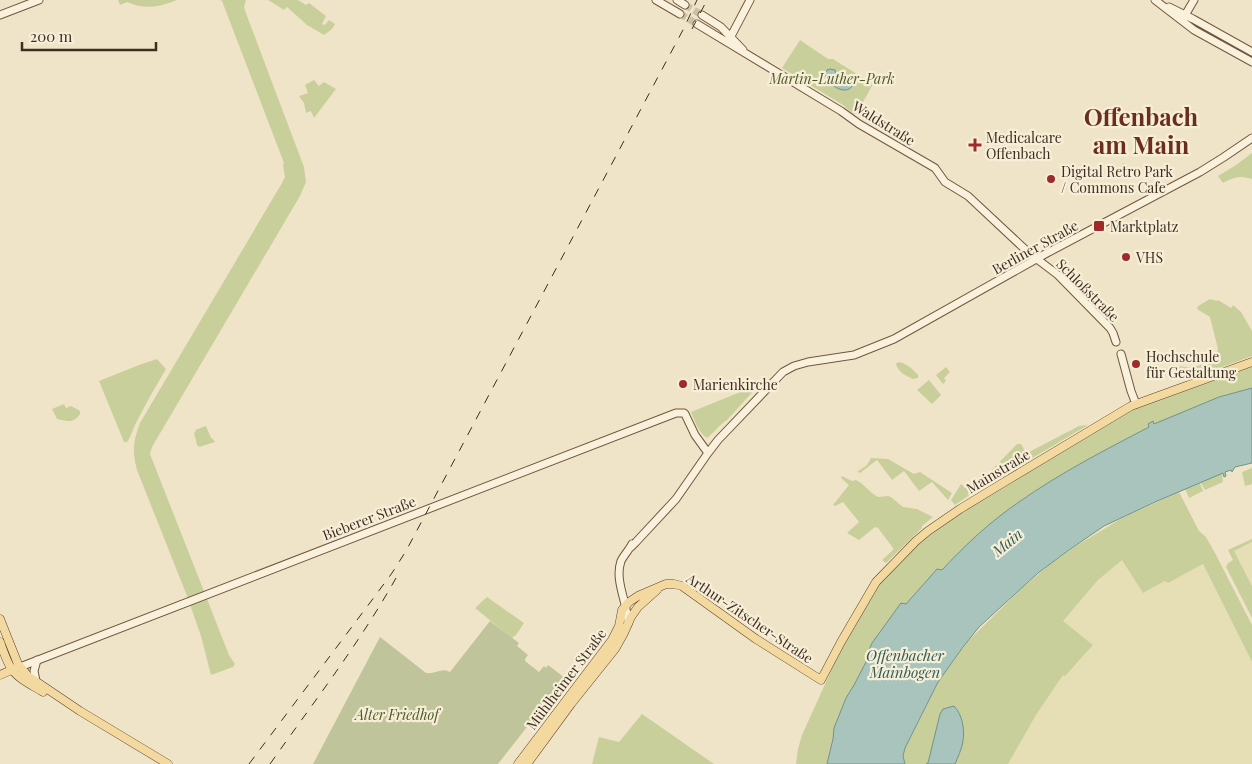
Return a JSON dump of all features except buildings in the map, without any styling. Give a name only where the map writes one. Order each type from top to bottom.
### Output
[{"type":"main road","name":"Mainstraße","points":[[821,680],[876,582],[928,531],[965,506],[1136,404],[1252,362]]},
{"type":"main road","name":"Arthur-Zitscher-Straße","points":[[625,605],[638,596],[662,586],[671,584],[682,586],[756,639],[821,680]]},
{"type":"main road","points":[[629,621],[638,607],[662,586]]},
{"type":"main road","name":"Mühlheimer Straße","points":[[518,764],[612,640],[619,626],[625,605]]},
{"type":"main road","points":[[0,619],[16,668],[24,680],[80,711]]},
{"type":"main road","name":"Mühlheimer Straße","points":[[527,764],[571,704],[615,649],[629,621]]},
{"type":"main road","points":[[0,642],[8,664],[80,711],[168,764]]},
{"type":"main road","name":"Bieberer Straße","points":[[0,675],[16,668]]},
{"type":"street","points":[[0,15],[39,0]]},
{"type":"street","points":[[656,0],[680,14]]},
{"type":"street","points":[[677,0],[685,5]]},
{"type":"street","points":[[729,39],[750,0]]},
{"type":"street","points":[[1182,20],[1194,0]]},
{"type":"street","points":[[1158,2],[1194,30],[1252,62]]},
{"type":"street","name":"Waldstraße","points":[[702,15],[719,25],[729,39],[747,54],[841,111],[855,122],[932,166],[945,182],[968,196],[1037,258]]},
{"type":"street","points":[[1182,20],[1226,38],[1252,52]]},
{"type":"street","name":"Waldstraße","points":[[697,24],[729,39]]},
{"type":"street","points":[[1222,46],[1222,41],[1226,38]]},
{"type":"street","name":"Berliner Straße","points":[[708,453],[776,377],[783,372],[794,366],[812,361],[854,355],[886,343],[934,318],[1037,258],[1205,169],[1252,138]]},
{"type":"street","name":"Schloßstraße","points":[[1037,258],[1058,275],[1110,328],[1116,342]]},
{"type":"street","points":[[1121,354],[1136,404]]},
{"type":"street","name":"Bieberer Straße","points":[[16,668],[676,413],[685,414],[708,453]]},
{"type":"street","points":[[629,621],[621,588],[620,570],[623,557],[637,536],[685,485],[708,453]]},
{"type":"street","points":[[625,605],[638,607]]},
{"type":"street","points":[[36,681],[34,671],[37,660]]},
{"type":"shaded area","points":[[1252,542],[1252,586],[1234,551]]},
{"type":"shaded area","points":[[1122,559],[1144,593],[1165,581],[1168,583],[1203,564],[1252,662],[1252,764],[1008,764],[1036,715],[1063,675],[1093,645],[1062,621],[1098,580]]},
{"type":"green space","points":[[118,0],[177,0],[158,6],[146,7],[127,2],[120,5]]},
{"type":"green space","points":[[220,0],[246,0],[244,7],[304,167],[306,182],[300,196],[152,447],[150,454],[229,655],[235,664],[233,667],[211,675],[201,636],[137,470],[134,452],[140,423],[285,177],[284,163]]},
{"type":"green space","points":[[268,0],[298,0],[306,5],[309,3],[326,16],[322,24],[325,25],[329,20],[335,24],[324,35],[307,25],[287,7],[284,10]]},
{"type":"green space","name":"Martin-Luther-Park","points":[[800,40],[828,59],[833,59],[873,84],[857,113],[853,114],[843,105],[782,68]]},
{"type":"green space","points":[[314,80],[319,86],[324,82],[336,89],[314,118],[311,111],[306,113],[304,103],[299,96],[308,93],[305,85]]},
{"type":"green space","points":[[1252,153],[1252,179],[1237,178],[1223,183],[1218,176]]},
{"type":"green space","points":[[1123,163],[1132,170],[1127,177],[1118,172]]},
{"type":"green space","points":[[1210,299],[1218,300],[1231,308],[1233,305],[1241,312],[1252,331],[1252,356],[1187,380],[1184,379],[1177,366],[1192,368],[1214,360],[1218,349],[1210,317],[1197,309],[1198,306]]},
{"type":"green space","points":[[157,359],[166,369],[140,414],[129,440],[124,442],[99,381]]},
{"type":"green space","points":[[898,362],[904,363],[911,368],[918,375],[918,378],[913,379],[903,373],[897,367],[896,364]]},
{"type":"green space","points":[[1252,365],[1252,388],[1219,397],[1154,425],[1148,424],[1149,427],[1069,470],[1023,499],[1001,515],[942,570],[937,569],[906,604],[901,604],[872,643],[866,662],[846,698],[834,728],[827,764],[796,764],[802,735],[847,639],[884,578],[919,543],[967,509],[1132,410]]},
{"type":"green space","points":[[946,367],[950,372],[944,378],[946,381],[943,384],[936,375]]},
{"type":"green space","points":[[929,380],[941,395],[932,404],[917,390]]},
{"type":"green space","points":[[760,384],[710,436],[707,438],[701,433],[691,412]]},
{"type":"green space","points":[[64,404],[66,408],[71,406],[80,411],[78,417],[70,421],[57,419],[52,409]]},
{"type":"green space","points":[[1088,425],[1031,459],[1029,452],[1079,426]]},
{"type":"green space","points":[[206,426],[211,438],[215,442],[199,447],[194,433],[195,430]]},
{"type":"green space","points":[[1017,444],[1021,444],[1030,460],[989,484],[986,476]]},
{"type":"green space","points":[[871,458],[888,459],[914,474],[920,472],[952,493],[948,500],[932,482],[919,491],[904,471],[892,480],[877,460],[860,473],[857,472],[867,465]]},
{"type":"green space","points":[[1252,468],[1252,484],[1245,486],[1242,472]]},
{"type":"green space","points":[[1222,473],[1223,482],[1205,490],[1201,483],[1208,478]]},
{"type":"green space","points":[[842,476],[852,481],[856,480],[878,497],[891,497],[903,507],[917,509],[933,517],[886,563],[882,560],[893,548],[878,528],[875,527],[859,540],[847,533],[859,522],[843,502],[835,506],[833,505],[849,485],[841,478]]},
{"type":"green space","points":[[1200,483],[1203,491],[1189,498],[1185,489]]},
{"type":"green space","points":[[961,484],[972,491],[971,494],[955,505],[951,500]]},
{"type":"green space","points":[[1179,492],[1199,531],[1206,537],[1215,553],[1252,625],[1252,662],[1203,564],[1168,583],[1165,581],[1143,593],[1122,560],[1098,580],[1063,621],[1093,645],[1065,676],[1063,675],[1036,715],[1008,764],[955,764],[964,739],[940,714],[928,763],[905,764],[903,756],[905,748],[938,682],[968,641],[1021,589],[1049,565],[1122,518]]},
{"type":"green space","points":[[1252,539],[1252,542],[1234,551],[1252,586],[1252,618],[1226,567],[1233,560],[1228,550]]},
{"type":"green space","points":[[487,597],[524,623],[512,638],[475,608]]},
{"type":"green space","name":"Alter Friedhof","points":[[490,621],[519,643],[517,646],[528,655],[525,661],[539,672],[544,666],[546,668],[548,665],[565,678],[498,764],[313,764],[380,637],[426,673],[444,670],[450,672]]},
{"type":"green space","points":[[642,714],[714,764],[592,764],[599,737],[619,742]]},
{"type":"water","points":[[827,70],[835,70],[839,81],[849,78],[853,79],[854,83],[848,90],[839,89],[830,83],[825,75]]},
{"type":"water","name":"Offenbacher Mainbogen","points":[[1252,388],[1252,463],[1235,467],[1232,472],[1231,470],[1225,472],[1226,476],[1224,477],[1223,473],[1104,526],[1038,573],[979,627],[938,682],[905,748],[903,756],[905,764],[827,764],[834,728],[846,698],[866,662],[872,643],[901,603],[906,604],[937,569],[942,570],[998,517],[1035,491],[1099,453],[1149,427],[1148,424],[1153,421],[1154,424],[1219,397]]},
{"type":"water","points":[[954,706],[961,717],[964,732],[962,747],[955,764],[926,764],[928,763],[940,714],[943,709]]},
{"type":"tunnel","points":[[685,5],[702,15]]},
{"type":"tunnel","points":[[680,14],[697,24]]},
{"type":"railway","points":[[249,764],[392,573],[406,551],[684,28],[697,0]]},
{"type":"railway","points":[[692,29],[707,0]]},
{"type":"railway","points":[[270,764],[351,650],[396,578]]},
{"type":"place","name":"Medicalcare Offenbach","points":[[975,145]]},
{"type":"place","name":"Digital Retro Park / Commons Cafe","points":[[1051,179]]},
{"type":"place","name":"Marktplatz","points":[[1099,226]]},
{"type":"place","name":"VHS","points":[[1126,257]]},
{"type":"place","name":"Hochschule für Gestaltung","points":[[1136,364]]},
{"type":"place","name":"Marienkirche","points":[[683,384]]},
{"type":"district","name":"Offenbach am Main","points":[[1141,130]]},
{"type":"water label","name":"Main","points":[[1007,542]]}]
